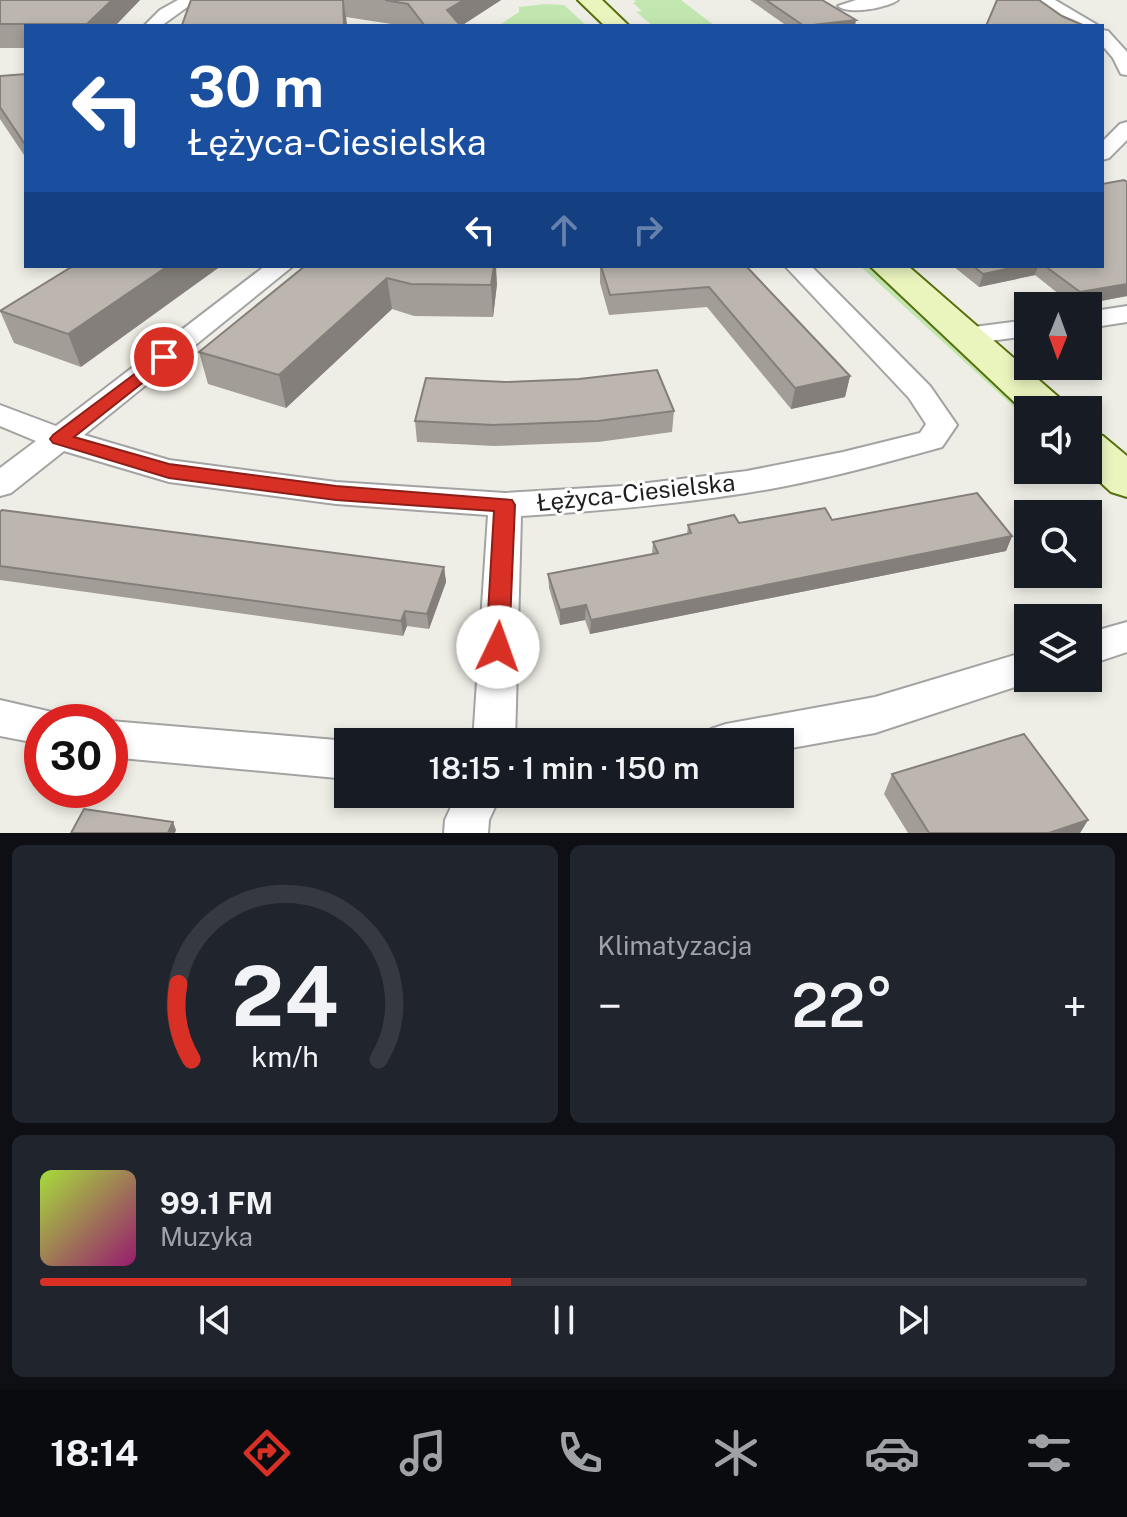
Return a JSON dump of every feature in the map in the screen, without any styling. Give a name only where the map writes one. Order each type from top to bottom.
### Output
[{"type":"main road","points":[[589,0],[616,24]]},
{"type":"main road","points":[[889,268],[1032,396]]},
{"type":"main road","points":[[1102,459],[1127,481]]},
{"type":"street","points":[[154,24],[189,0]]},
{"type":"street","points":[[846,6],[890,0]]},
{"type":"street","points":[[1044,0],[1087,24]]},
{"type":"street","points":[[1104,37],[1121,56],[1127,70]]},
{"type":"street","points":[[1104,152],[1127,128]]},
{"type":"street","points":[[0,485],[278,268]]},
{"type":"street","name":"Łężyca-Ciesielska","points":[[0,415],[60,439],[169,471],[336,493],[505,505],[623,498],[747,482],[843,463],[931,440],[942,425],[920,392],[799,268]]},
{"type":"street","points":[[1102,318],[1127,314]]},
{"type":"street","points":[[966,336],[1014,330]]},
{"type":"street","points":[[495,728],[505,505]]},
{"type":"street","points":[[1102,645],[1127,637]]},
{"type":"street","points":[[794,730],[875,715],[1014,671]]},
{"type":"street","points":[[0,718],[24,723]]},
{"type":"street","points":[[128,741],[334,759]]},
{"type":"street","points":[[466,833],[473,808]]},
{"type":"green space","points":[[634,0],[681,0],[712,24],[651,24],[636,12],[642,11],[633,3],[636,2]]},
{"type":"green space","points":[[564,5],[585,24],[501,24],[519,12],[519,7]]},
{"type":"green space","points":[[862,268],[876,268],[1014,397],[1014,407]]},
{"type":"building","points":[[0,0],[112,0],[87,24],[0,24]]},
{"type":"building","points":[[191,0],[343,0],[344,24],[182,24]]},
{"type":"building","points":[[385,0],[464,0],[447,10],[459,24],[423,24],[408,4]]},
{"type":"building","points":[[766,0],[822,0],[856,20],[821,24],[801,24]]},
{"type":"building","points":[[997,0],[1039,0],[1080,24],[987,24]]},
{"type":"building","points":[[24,74],[24,143],[0,107],[0,76]]},
{"type":"building","points":[[1124,180],[1127,182],[1127,284],[1080,292],[1048,268],[1104,268],[1104,184]]},
{"type":"building","points":[[70,268],[165,268],[68,334],[0,311]]},
{"type":"building","points":[[303,268],[494,268],[491,285],[411,284],[387,278],[279,375],[199,352]]},
{"type":"building","points":[[602,268],[748,268],[850,376],[795,388],[709,287],[610,295]]},
{"type":"building","points":[[976,268],[1011,268],[983,274]]},
{"type":"building","points":[[657,370],[674,411],[598,421],[493,425],[415,421],[426,378],[505,382],[579,379]]},
{"type":"building","points":[[977,493],[1012,536],[591,620],[586,605],[560,610],[548,574],[658,553],[653,542],[691,533],[688,525],[734,515],[739,523],[825,508],[832,520]]},
{"type":"building","points":[[2,510],[444,567],[427,614],[405,611],[401,621],[0,566]]},
{"type":"building","points":[[1024,734],[1088,820],[1049,833],[929,833],[892,774]]},
{"type":"building","points":[[84,809],[173,822],[168,833],[71,833]]},
{"type":"route","points":[[164,357],[60,439],[169,471],[336,493],[505,505],[498,647]]}]
